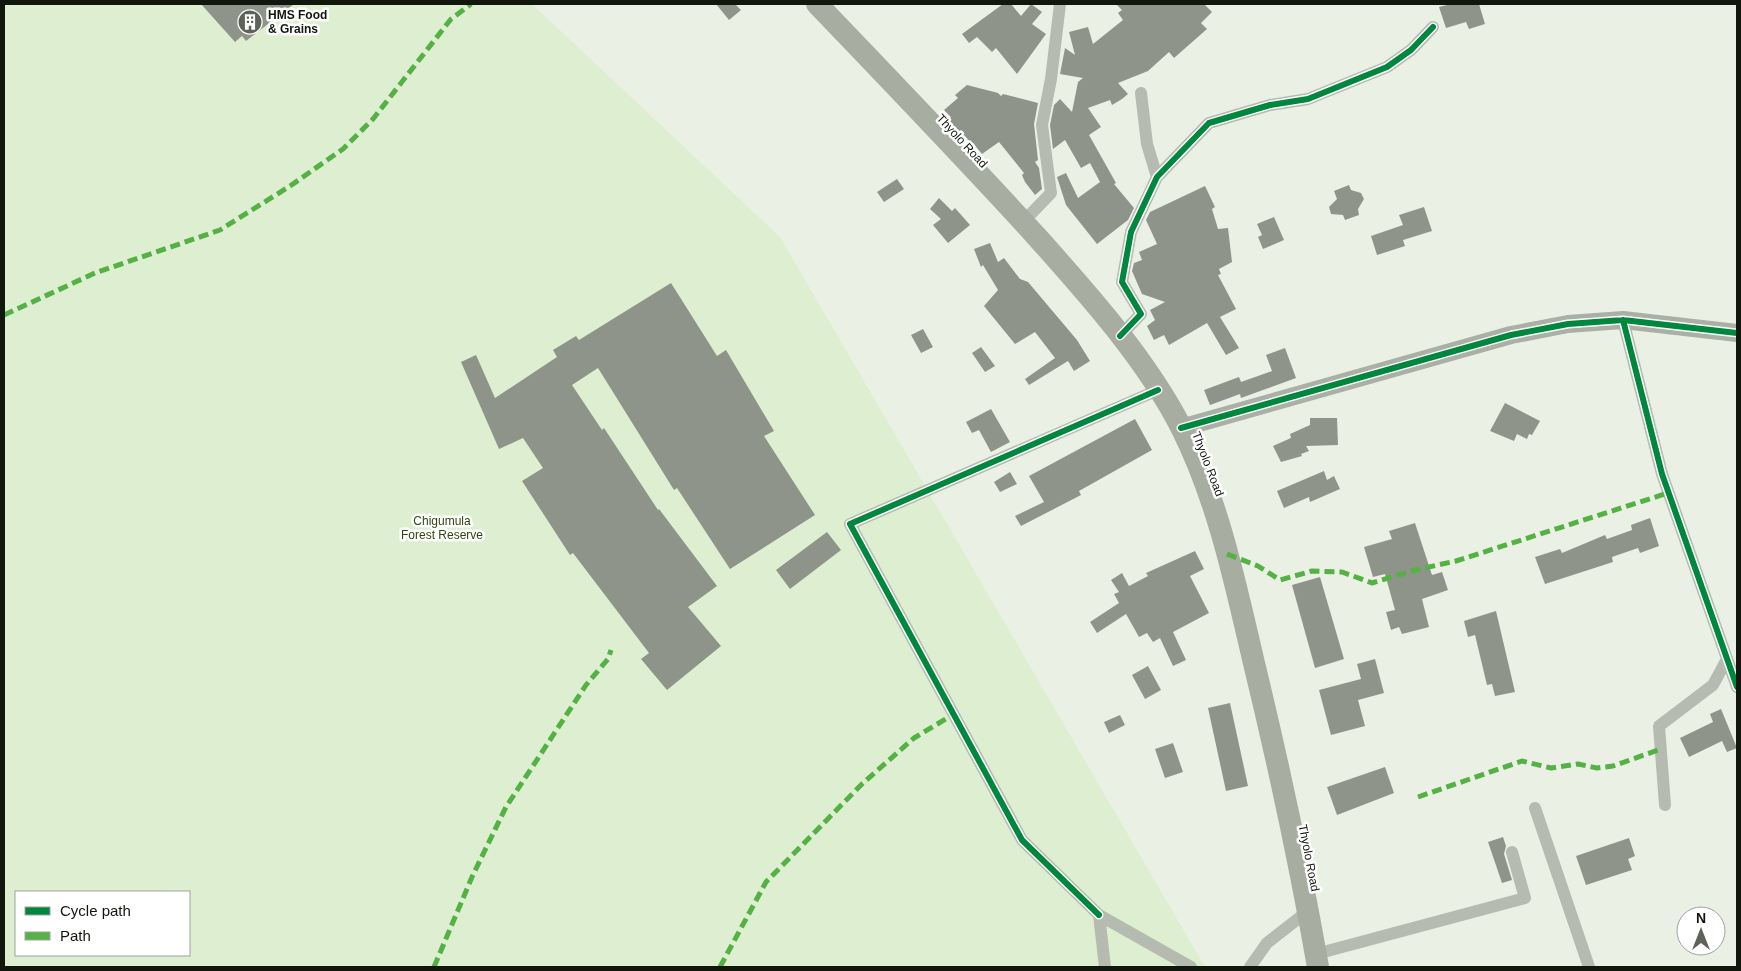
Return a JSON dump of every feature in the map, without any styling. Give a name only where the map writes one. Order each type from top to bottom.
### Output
[{"type":"highway","name":"Thyolo Road","points":[[817,4],[1023,222],[1094,301],[1158,390],[1181,428],[1202,475],[1232,570],[1281,777],[1317,960]]},
{"type":"street","points":[[1023,222],[1051,193],[1042,125],[1051,79],[1060,4]]},
{"type":"street","points":[[1120,336],[1141,314],[1122,282],[1132,232],[1157,177],[1209,123],[1270,105],[1308,98],[1387,67],[1411,50],[1433,27]]},
{"type":"street","points":[[1141,93],[1147,144],[1157,177]]},
{"type":"street","points":[[1181,428],[1511,335],[1568,324],[1623,320],[1737,332]]},
{"type":"street","points":[[1623,320],[1662,474],[1737,687]]},
{"type":"street","points":[[1158,390],[850,524],[1022,840],[1099,915],[1191,967]]},
{"type":"street","points":[[1665,805],[1660,726],[1713,685],[1727,660]]},
{"type":"street","points":[[1535,808],[1589,967]]},
{"type":"street","points":[[1317,960],[1525,898],[1512,852]]},
{"type":"street","points":[[1250,967],[1267,944],[1308,911]]},
{"type":"street","points":[[1099,915],[1105,967]]},
{"type":"green space","name":"Chigumula Forest Reserve","points":[[4,4],[532,4],[780,237],[1205,967],[4,967]]},
{"type":"building","name":"HMS Food & Grains","points":[[201,4],[294,4],[246,41],[242,36],[235,42]]},
{"type":"building","points":[[716,4],[735,4],[741,10],[729,20]]},
{"type":"building","points":[[1003,4],[1011,4],[1021,16],[1031,4],[1042,12],[1032,24],[1046,34],[1017,74],[996,48],[992,52],[977,37],[969,43],[962,34]]},
{"type":"building","points":[[1116,4],[1204,4],[1212,12],[1201,23],[1207,29],[1174,58],[1169,52],[1148,71],[1118,83],[1128,94],[1122,99],[1112,105],[1110,100],[1088,108],[1101,127],[1089,135],[1116,183],[1114,184],[1134,208],[1128,220],[1097,244],[1066,205],[1057,177],[1066,173],[1078,198],[1100,182],[1090,163],[1081,168],[1065,140],[1053,149],[1050,125],[1054,105],[1060,99],[1072,112],[1078,82],[1083,78],[1060,74],[1065,48],[1075,55],[1069,32],[1088,27],[1093,44],[1123,20],[1118,13],[1122,10]]},
{"type":"building","points":[[1451,4],[1479,4],[1485,24],[1469,29],[1466,22],[1446,28],[1439,7]]},
{"type":"building","points":[[967,85],[998,93],[1001,96],[1003,94],[1038,103],[1034,124],[1038,160],[1035,162],[1039,168],[1042,189],[1035,195],[1025,182],[1022,175],[1024,173],[999,142],[982,154],[964,135],[962,137],[947,120],[951,117],[944,110],[958,98],[955,95]]},
{"type":"building","points":[[897,179],[904,189],[884,202],[877,192]]},
{"type":"building","points":[[1349,185],[1351,190],[1361,193],[1364,199],[1358,209],[1359,215],[1345,220],[1343,215],[1331,214],[1329,207],[1337,199],[1334,191]]},
{"type":"building","points":[[1205,186],[1215,207],[1212,209],[1218,229],[1228,228],[1232,262],[1219,269],[1221,274],[1218,275],[1236,309],[1220,317],[1239,348],[1226,355],[1207,323],[1169,345],[1164,335],[1154,340],[1147,326],[1155,320],[1150,310],[1165,302],[1142,294],[1132,271],[1134,263],[1142,260],[1139,252],[1157,244],[1146,220],[1150,212]]},
{"type":"building","points":[[939,198],[952,211],[955,208],[970,225],[948,243],[933,225],[941,219],[930,209]]},
{"type":"building","points":[[1424,207],[1432,231],[1403,240],[1405,246],[1377,255],[1371,236],[1403,225],[1399,215]]},
{"type":"building","points":[[1274,217],[1284,240],[1263,249],[1258,237],[1262,235],[1257,224]]},
{"type":"building","points":[[990,243],[998,262],[1004,258],[1020,279],[1028,282],[1077,340],[1090,361],[1074,371],[1068,361],[1029,385],[1025,379],[1055,358],[1035,332],[1015,344],[984,306],[998,290],[983,265],[981,267],[974,249]]},
{"type":"building","points":[[671,283],[717,356],[726,350],[774,431],[764,436],[815,515],[730,569],[677,488],[674,490],[598,368],[572,385],[602,430],[604,428],[658,510],[717,586],[688,607],[721,646],[667,690],[641,659],[649,653],[573,553],[570,555],[522,481],[543,468],[523,438],[499,449],[461,362],[476,355],[495,398],[557,357],[553,350],[576,336],[579,340]]},
{"type":"building","points":[[923,329],[933,347],[921,353],[911,335]]},
{"type":"building","points":[[981,347],[995,366],[985,372],[972,353]]},
{"type":"building","points":[[1285,348],[1296,378],[1241,398],[1240,394],[1210,405],[1204,390],[1239,377],[1241,382],[1272,371],[1266,355]]},
{"type":"building","points":[[1505,403],[1540,421],[1532,435],[1529,434],[1527,439],[1517,434],[1514,441],[1490,431]]},
{"type":"building","points":[[991,409],[1010,442],[991,452],[979,430],[972,433],[966,422]]},
{"type":"building","points":[[1310,418],[1337,418],[1338,445],[1306,446],[1309,451],[1301,454],[1302,456],[1281,462],[1273,446],[1291,438],[1290,434],[1310,425]]},
{"type":"building","points":[[1135,419],[1152,450],[1079,491],[1081,495],[1021,526],[1015,516],[1044,502],[1029,476]]},
{"type":"building","points":[[1324,471],[1327,480],[1334,476],[1340,489],[1310,502],[1309,497],[1284,508],[1277,491]]},
{"type":"building","points":[[1010,472],[1017,484],[1000,492],[994,482]]},
{"type":"building","points":[[1650,518],[1659,546],[1640,553],[1638,548],[1612,557],[1613,562],[1545,584],[1535,557],[1560,549],[1562,553],[1605,535],[1607,539],[1632,530],[1631,525]]},
{"type":"building","points":[[1415,523],[1432,575],[1442,572],[1448,590],[1422,599],[1429,627],[1402,634],[1399,627],[1391,630],[1386,612],[1395,610],[1385,574],[1373,577],[1364,547],[1392,539],[1389,531]]},
{"type":"building","points":[[827,532],[841,550],[790,589],[776,570]]},
{"type":"building","points":[[1195,551],[1204,569],[1190,576],[1209,613],[1173,632],[1186,660],[1173,666],[1160,638],[1153,642],[1147,633],[1139,637],[1126,614],[1097,633],[1090,622],[1119,603],[1114,594],[1119,592],[1111,580],[1122,573],[1129,586],[1148,576],[1146,573]]},
{"type":"building","points":[[1320,577],[1344,659],[1315,668],[1292,585]]},
{"type":"building","points":[[1496,611],[1515,692],[1495,696],[1492,684],[1487,685],[1475,635],[1468,637],[1464,621]]},
{"type":"building","points":[[1375,659],[1384,693],[1358,700],[1365,726],[1331,735],[1319,690],[1361,679],[1357,664]]},
{"type":"building","points":[[1148,666],[1161,690],[1145,699],[1132,675]]},
{"type":"building","points":[[1230,703],[1248,786],[1226,791],[1208,708]]},
{"type":"building","points":[[1721,709],[1737,748],[1727,752],[1722,741],[1689,757],[1680,738],[1713,722],[1710,714]]},
{"type":"building","points":[[1120,715],[1125,725],[1109,733],[1104,722]]},
{"type":"building","points":[[1173,743],[1183,772],[1165,778],[1155,749]]},
{"type":"building","points":[[1385,767],[1394,793],[1337,815],[1327,787]]},
{"type":"building","points":[[1503,837],[1506,846],[1504,854],[1512,880],[1502,883],[1488,842]]},
{"type":"building","points":[[1629,838],[1635,856],[1628,859],[1632,870],[1586,885],[1576,856]]},
{"type":"marked path","points":[[4,315],[95,273],[220,230],[290,186],[343,149],[373,119],[451,19],[471,4]]},
{"type":"marked path","points":[[1227,554],[1258,566],[1280,580],[1312,571],[1342,572],[1372,583],[1415,570],[1456,561],[1668,493]]},
{"type":"marked path","points":[[434,967],[472,877],[506,807],[586,685],[608,659],[611,650]]},
{"type":"marked path","points":[[720,967],[766,882],[862,784],[914,738],[954,714]]},
{"type":"marked path","points":[[1418,797],[1522,761],[1551,768],[1578,764],[1597,768],[1613,766],[1661,749]]},
{"type":"cycle path","points":[[1120,336],[1141,314],[1122,282],[1131,232],[1157,177],[1209,123],[1270,105],[1308,99],[1387,67],[1411,50],[1433,27]]},
{"type":"cycle path","points":[[1623,320],[1662,474],[1737,687]]},
{"type":"cycle path","points":[[1181,428],[1511,335],[1568,324],[1623,320],[1737,333]]},
{"type":"cycle path","points":[[1099,915],[1022,840],[850,524],[1158,390]]},
{"type":"place","name":"HMS Food & Grains","points":[[250,22]]}]
